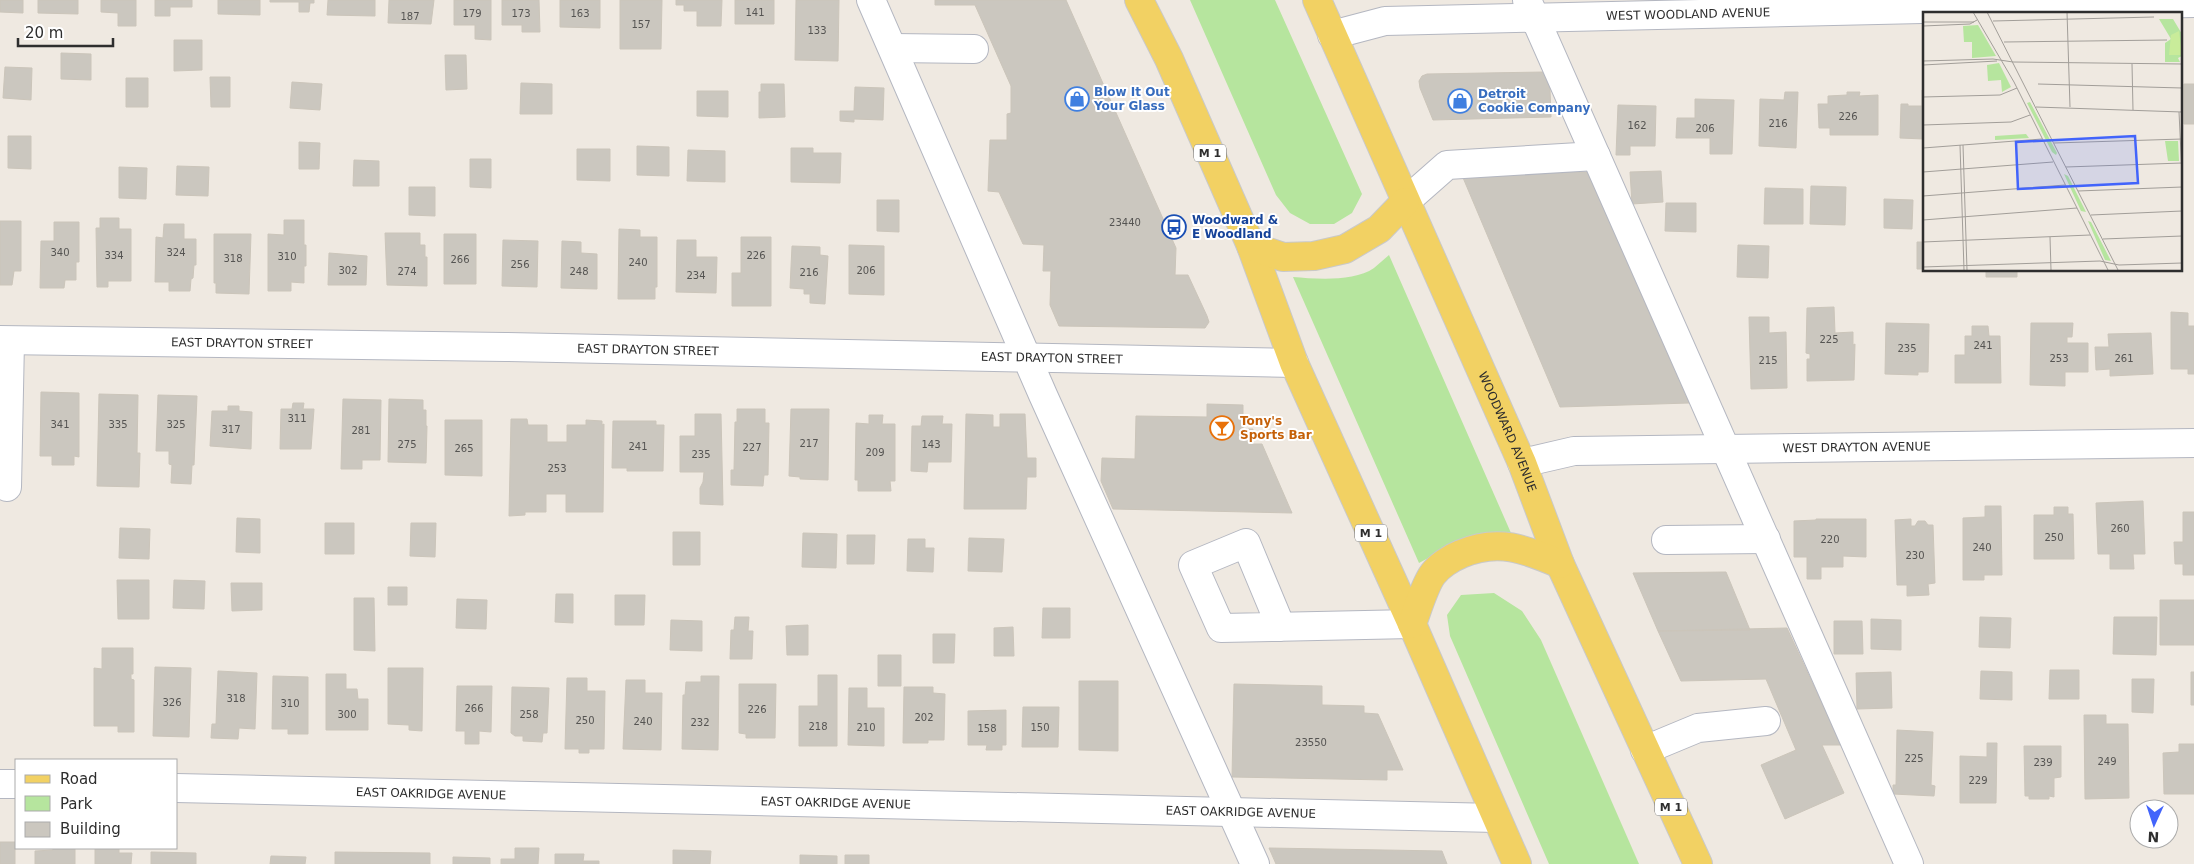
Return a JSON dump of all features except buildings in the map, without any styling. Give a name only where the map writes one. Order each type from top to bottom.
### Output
[{"type":"main road","name":"M 1","points":[[1139,0],[1169,59],[1251,246],[1294,363],[1412,624],[1517,864]]},
{"type":"main road","name":"WOODWARD AVENUE","points":[[1317,0],[1522,463],[1560,564],[1698,864]]},
{"type":"main road","points":[[1251,246],[1283,257],[1314,256],[1346,249],[1379,229],[1405,202]]},
{"type":"main road","points":[[1412,624],[1432,574],[1452,558],[1473,549],[1498,545],[1527,550],[1560,564]]},
{"type":"street","points":[[871,0],[1027,358],[1255,864]]},
{"type":"street","name":"WEST WOODLAND AVENUE","points":[[1332,35],[1385,21],[1530,8],[2194,3]]},
{"type":"street","points":[[1530,8],[1909,864]]},
{"type":"street","points":[[893,48],[974,49]]},
{"type":"street","points":[[1405,202],[1447,165],[1596,156]]},
{"type":"street","points":[[5,340],[7,487]]},
{"type":"street","name":"EAST DRAYTON STREET","points":[[5,340],[505,347],[1294,363]]},
{"type":"street","name":"WEST DRAYTON AVENUE","points":[[1522,463],[1574,451],[2194,443]]},
{"type":"street","points":[[1666,540],[1766,539]]},
{"type":"street","points":[[1281,627],[1412,624]]},
{"type":"street","points":[[1645,750],[1698,728],[1766,721]]},
{"type":"street","points":[[0,784],[15,784]]},
{"type":"street","name":"EAST OAKRIDGE AVENUE","points":[[178,788],[1496,818]]},
{"type":"green space","points":[[1190,0],[1275,0],[1362,194],[1352,213],[1334,224],[1310,224],[1290,213],[1276,195]]},
{"type":"green space","points":[[1389,255],[1511,533],[1469,536],[1419,563],[1293,277],[1346,278],[1356,276],[1374,268]]},
{"type":"green space","points":[[1494,593],[1522,611],[1541,640],[1639,864],[1549,864],[1450,636],[1447,615],[1461,595]]},
{"type":"place","name":"Blow It Out Your Glass","points":[[1077,99]]},
{"type":"place","name":"Detroit Cookie Company","points":[[1460,101]]},
{"type":"place","name":"Woodward & E Woodland","points":[[1174,227]]},
{"type":"place","name":"Tony's Sports Bar","points":[[1222,428]]}]
